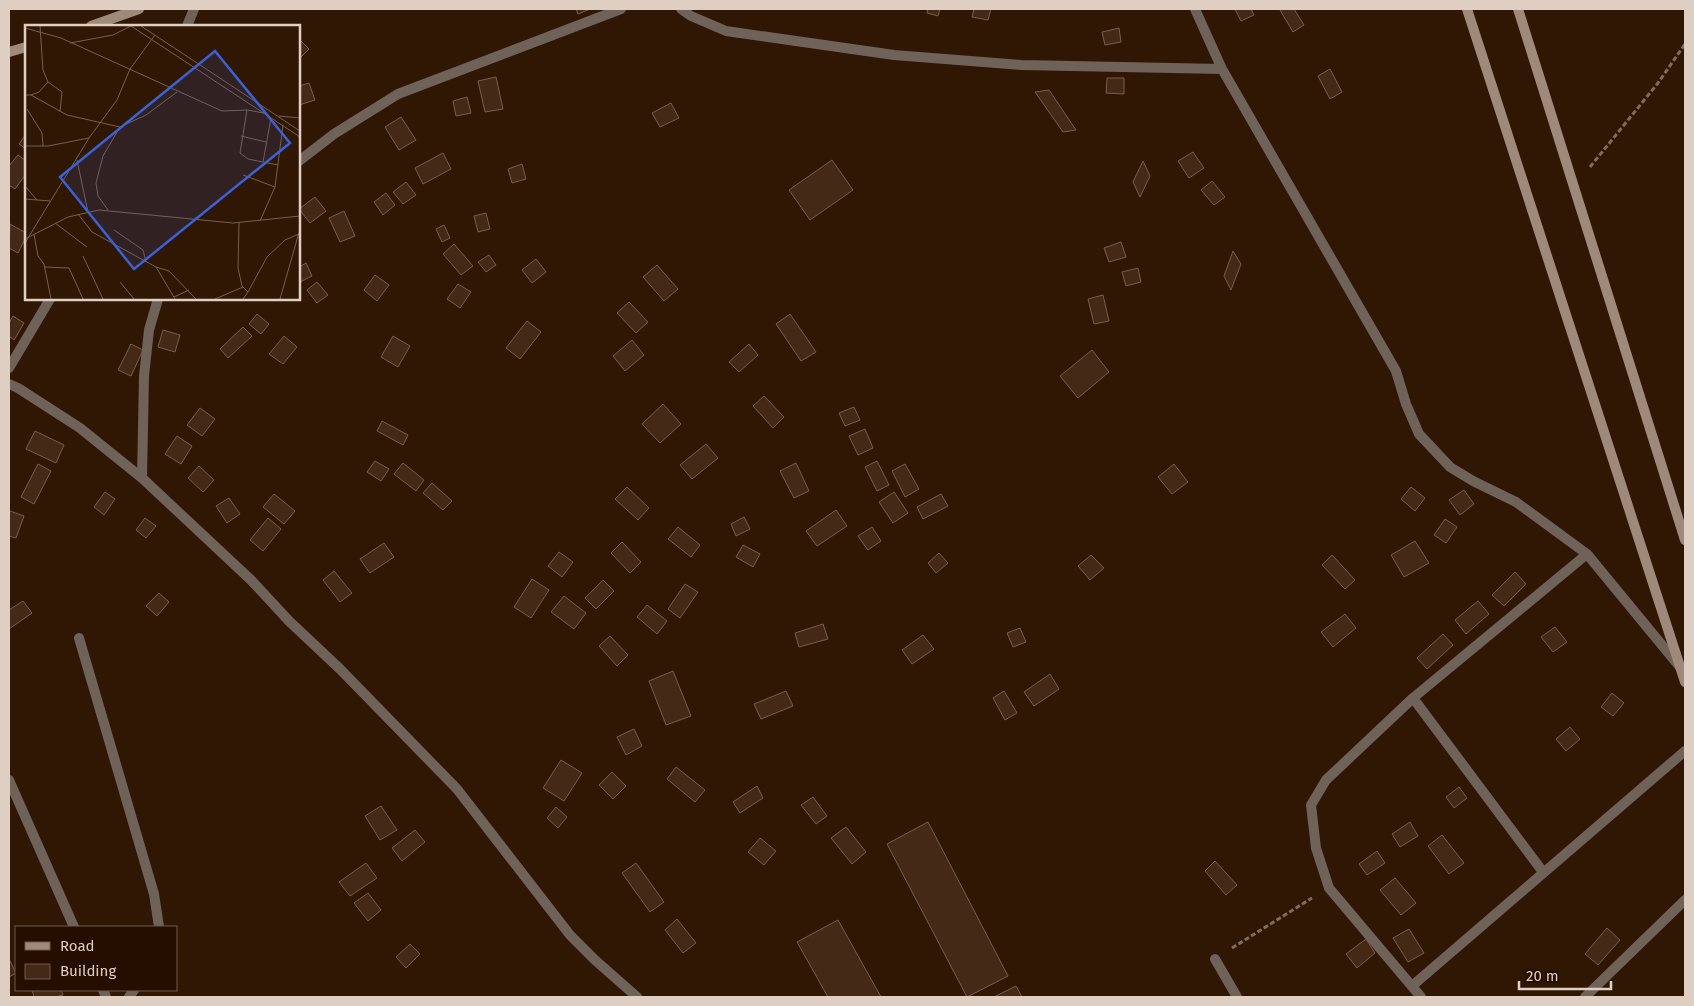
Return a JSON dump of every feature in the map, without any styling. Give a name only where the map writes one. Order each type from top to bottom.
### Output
[{"type":"street","points":[[94,25],[139,9]]},
{"type":"street","points":[[187,25],[194,9]]},
{"type":"street","points":[[300,160],[334,134],[398,94],[621,9]]},
{"type":"street","points":[[681,9],[691,16],[726,31],[894,55],[1021,65],[1222,69]]},
{"type":"street","points":[[1195,9],[1222,69],[1396,371],[1406,404],[1419,434],[1450,466],[1473,481],[1516,502],[1587,554],[1681,668]]},
{"type":"street","points":[[1466,9],[1685,682]]},
{"type":"street","points":[[1518,9],[1685,540]]},
{"type":"street","points":[[9,52],[25,47]]},
{"type":"street","points":[[9,368],[49,300]]},
{"type":"street","points":[[142,478],[144,376],[149,330],[158,300]]},
{"type":"street","points":[[9,384],[80,428],[142,478],[251,580],[290,622],[423,752],[457,789],[570,936],[637,997]]},
{"type":"street","points":[[1421,997],[1329,888],[1316,848],[1311,805],[1326,780],[1412,698],[1587,554]]},
{"type":"street","points":[[79,638],[154,894],[159,926]]},
{"type":"street","points":[[1412,698],[1543,872]]},
{"type":"street","points":[[1412,986],[1685,751]]},
{"type":"street","points":[[9,780],[74,926]]},
{"type":"street","points":[[1585,997],[1685,900]]},
{"type":"street","points":[[1215,959],[1237,997]]},
{"type":"path","points":[[1574,186],[1658,83],[1685,44]]},
{"type":"path","points":[[1215,959],[1329,888]]},
{"type":"building","points":[[576,9],[590,9],[578,14]]},
{"type":"building","points":[[928,9],[940,9],[938,16],[927,13]]},
{"type":"building","points":[[974,9],[991,9],[988,20],[972,17]]},
{"type":"building","points":[[1235,9],[1251,9],[1254,15],[1241,21]]},
{"type":"building","points":[[1294,9],[1304,25],[1293,32],[1280,10]]},
{"type":"building","points":[[1119,28],[1121,42],[1105,45],[1102,32]]},
{"type":"building","points":[[300,40],[309,49],[300,58]]},
{"type":"building","points":[[1330,69],[1342,92],[1330,99],[1318,76]]},
{"type":"building","points":[[496,77],[503,109],[485,112],[478,81]]},
{"type":"building","points":[[1107,78],[1124,78],[1124,94],[1106,93]]},
{"type":"building","points":[[309,83],[315,100],[300,105],[300,86]]},
{"type":"building","points":[[1049,90],[1076,130],[1063,132],[1035,92]]},
{"type":"building","points":[[467,97],[471,113],[456,116],[453,101]]},
{"type":"building","points":[[671,103],[679,118],[660,127],[652,113]]},
{"type":"building","points":[[401,117],[416,140],[399,150],[385,127]]},
{"type":"building","points":[[25,135],[25,148],[19,144]]},
{"type":"building","points":[[1193,152],[1204,168],[1189,178],[1178,161]]},
{"type":"building","points":[[443,153],[451,169],[423,184],[415,168]]},
{"type":"building","points":[[18,155],[25,160],[25,175],[15,189],[9,185],[9,166]]},
{"type":"building","points":[[832,160],[853,190],[810,220],[789,190]]},
{"type":"building","points":[[1143,161],[1150,176],[1140,197],[1133,182]]},
{"type":"building","points":[[522,164],[526,179],[512,183],[508,169]]},
{"type":"building","points":[[1212,181],[1225,197],[1214,205],[1201,190]]},
{"type":"building","points":[[406,182],[416,195],[403,204],[393,192]]},
{"type":"building","points":[[386,193],[395,205],[383,215],[374,202]]},
{"type":"building","points":[[315,197],[326,211],[310,223],[300,208]]},
{"type":"building","points":[[344,211],[355,236],[340,242],[329,218]]},
{"type":"building","points":[[486,213],[490,229],[478,232],[474,216]]},
{"type":"building","points":[[10,224],[25,232],[25,239],[18,253],[9,248]]},
{"type":"building","points":[[444,225],[450,238],[442,242],[436,229]]},
{"type":"building","points":[[1121,242],[1126,257],[1109,262],[1104,248]]},
{"type":"building","points":[[454,244],[473,266],[461,275],[443,254]]},
{"type":"building","points":[[1233,251],[1241,264],[1231,290],[1224,276]]},
{"type":"building","points":[[489,255],[496,265],[486,272],[478,262]]},
{"type":"building","points":[[536,259],[546,272],[532,283],[522,270]]},
{"type":"building","points":[[306,263],[312,276],[300,282],[300,266]]},
{"type":"building","points":[[657,265],[678,289],[664,301],[643,277]]},
{"type":"building","points":[[1138,268],[1141,282],[1126,286],[1122,272]]},
{"type":"building","points":[[375,275],[389,285],[377,301],[364,290]]},
{"type":"building","points":[[317,282],[328,295],[317,303],[307,290]]},
{"type":"building","points":[[458,284],[471,292],[460,308],[447,299]]},
{"type":"building","points":[[1103,295],[1109,321],[1094,324],[1088,299]]},
{"type":"building","points":[[629,302],[648,322],[636,333],[617,313]]},
{"type":"building","points":[[257,314],[269,324],[261,334],[249,324]]},
{"type":"building","points":[[790,314],[816,352],[801,361],[776,324]]},
{"type":"building","points":[[13,316],[24,323],[14,340],[9,336],[9,323]]},
{"type":"building","points":[[527,321],[541,332],[520,359],[506,348]]},
{"type":"building","points":[[243,327],[252,336],[228,358],[220,349]]},
{"type":"building","points":[[163,330],[180,335],[175,352],[158,347]]},
{"type":"building","points":[[284,336],[297,347],[283,364],[269,354]]},
{"type":"building","points":[[393,336],[410,346],[398,367],[381,357]]},
{"type":"building","points":[[632,340],[644,355],[625,371],[613,356]]},
{"type":"building","points":[[131,344],[143,350],[131,376],[118,370]]},
{"type":"building","points":[[749,344],[758,355],[739,372],[729,362]]},
{"type":"building","points":[[1092,350],[1109,372],[1078,398],[1060,376]]},
{"type":"building","points":[[764,396],[784,417],[773,428],[753,406]]},
{"type":"building","points":[[663,404],[681,424],[660,443],[642,424]]},
{"type":"building","points":[[854,407],[860,420],[845,426],[839,413]]},
{"type":"building","points":[[200,408],[215,419],[202,436],[187,425]]},
{"type":"building","points":[[382,421],[408,435],[403,445],[377,431]]},
{"type":"building","points":[[865,429],[873,448],[858,455],[849,436]]},
{"type":"building","points":[[35,431],[64,445],[56,463],[26,449]]},
{"type":"building","points":[[177,436],[192,446],[181,464],[165,454]]},
{"type":"building","points":[[706,444],[718,458],[692,479],[680,465]]},
{"type":"building","points":[[375,461],[389,469],[381,481],[367,472]]},
{"type":"building","points":[[877,461],[889,485],[877,491],[865,467]]},
{"type":"building","points":[[403,463],[424,480],[416,491],[394,474]]},
{"type":"building","points":[[796,463],[809,491],[794,498],[780,471]]},
{"type":"building","points":[[38,464],[51,471],[34,504],[21,497]]},
{"type":"building","points":[[905,464],[919,489],[905,497],[892,471]]},
{"type":"building","points":[[1174,464],[1188,482],[1172,494],[1158,477]]},
{"type":"building","points":[[199,466],[214,480],[203,492],[188,478]]},
{"type":"building","points":[[432,483],[452,501],[443,510],[423,493]]},
{"type":"building","points":[[627,487],[649,508],[638,520],[615,499]]},
{"type":"building","points":[[1411,487],[1425,498],[1415,511],[1401,499]]},
{"type":"building","points":[[1464,490],[1474,504],[1460,515],[1449,500]]},
{"type":"building","points":[[105,492],[115,499],[104,515],[94,507]]},
{"type":"building","points":[[894,492],[908,513],[893,523],[879,502]]},
{"type":"building","points":[[274,494],[295,511],[284,524],[263,507]]},
{"type":"building","points":[[941,494],[948,506],[923,519],[917,507]]},
{"type":"building","points":[[229,498],[240,514],[227,523],[216,506]]},
{"type":"building","points":[[836,510],[847,526],[817,546],[806,531]]},
{"type":"building","points":[[10,511],[24,516],[16,538],[9,536]]},
{"type":"building","points":[[744,517],[750,529],[736,536],[731,524]]},
{"type":"building","points":[[145,518],[156,526],[146,538],[136,530]]},
{"type":"building","points":[[268,518],[281,529],[263,551],[250,540]]},
{"type":"building","points":[[1445,519],[1457,527],[1446,543],[1434,535]]},
{"type":"building","points":[[678,527],[700,545],[691,557],[668,539]]},
{"type":"building","points":[[872,527],[881,541],[868,550],[858,536]]},
{"type":"building","points":[[1415,541],[1429,563],[1404,577],[1391,555]]},
{"type":"building","points":[[622,542],[641,562],[630,573],[611,553]]},
{"type":"building","points":[[384,543],[394,557],[370,573],[360,559]]},
{"type":"building","points":[[743,545],[760,554],[753,567],[736,557]]},
{"type":"building","points":[[559,552],[573,562],[562,577],[548,566]]},
{"type":"building","points":[[939,553],[948,563],[936,573],[928,563]]},
{"type":"building","points":[[1091,555],[1104,568],[1090,580],[1078,566]]},
{"type":"building","points":[[1332,555],[1355,580],[1345,589],[1322,565]]},
{"type":"building","points":[[334,571],[352,593],[340,602],[323,580]]},
{"type":"building","points":[[1515,572],[1526,584],[1504,606],[1492,595]]},
{"type":"building","points":[[532,579],[549,590],[531,618],[514,607]]},
{"type":"building","points":[[603,580],[614,591],[596,609],[585,598]]},
{"type":"building","points":[[685,584],[698,592],[680,618],[668,609]]},
{"type":"building","points":[[159,593],[169,602],[157,616],[146,606]]},
{"type":"building","points":[[564,596],[586,613],[574,629],[551,612]]},
{"type":"building","points":[[23,601],[32,613],[9,629],[9,610]]},
{"type":"building","points":[[1478,601],[1489,614],[1466,634],[1455,620]]},
{"type":"building","points":[[647,605],[667,621],[657,634],[637,617]]},
{"type":"building","points":[[1345,614],[1356,628],[1333,647],[1321,632]]},
{"type":"building","points":[[823,624],[828,639],[799,647],[795,633]]},
{"type":"building","points":[[1555,627],[1567,642],[1553,652],[1541,637]]},
{"type":"building","points":[[1020,628],[1026,642],[1013,647],[1007,633]]},
{"type":"building","points":[[1443,634],[1453,645],[1427,669],[1417,658]]},
{"type":"building","points":[[923,635],[934,649],[912,664],[902,650]]},
{"type":"building","points":[[610,636],[628,655],[617,666],[599,646]]},
{"type":"building","points":[[673,671],[691,716],[666,725],[649,681]]},
{"type":"building","points":[[1050,674],[1059,689],[1034,706],[1024,692]]},
{"type":"building","points":[[786,691],[793,706],[761,719],[754,704]]},
{"type":"building","points":[[1004,691],[1017,713],[1005,720],[993,698]]},
{"type":"building","points":[[1612,693],[1624,703],[1613,716],[1601,707]]},
{"type":"building","points":[[1570,727],[1580,739],[1566,751],[1556,739]]},
{"type":"building","points":[[634,729],[642,746],[626,755],[617,737]]},
{"type":"building","points":[[561,760],[582,773],[564,801],[543,788]]},
{"type":"building","points":[[676,767],[705,790],[695,802],[667,779]]},
{"type":"building","points":[[612,772],[626,786],[613,799],[599,785]]},
{"type":"building","points":[[757,786],[763,798],[740,813],[733,802]]},
{"type":"building","points":[[1459,787],[1467,798],[1454,808],[1446,797]]},
{"type":"building","points":[[813,797],[827,816],[816,824],[801,805]]},
{"type":"building","points":[[381,806],[397,830],[380,840],[365,816]]},
{"type":"building","points":[[556,807],[567,817],[558,828],[547,818]]},
{"type":"building","points":[[928,822],[1008,976],[967,997],[887,844]]},
{"type":"building","points":[[1410,822],[1418,836],[1400,847],[1392,834]]},
{"type":"building","points":[[846,827],[866,852],[852,864],[831,838]]},
{"type":"building","points":[[415,830],[425,842],[402,861],[392,848]]},
{"type":"building","points":[[1442,835],[1464,863],[1449,874],[1428,846]]},
{"type":"building","points":[[760,838],[776,851],[764,865],[748,852]]},
{"type":"building","points":[[1377,851],[1385,863],[1367,875],[1359,864]]},
{"type":"building","points":[[1215,861],[1237,885],[1226,895],[1205,871]]},
{"type":"building","points":[[366,863],[377,878],[350,896],[339,882]]},
{"type":"building","points":[[636,863],[664,902],[650,912],[622,873]]},
{"type":"building","points":[[1395,878],[1416,903],[1401,915],[1380,890]]},
{"type":"building","points":[[368,893],[381,910],[368,921],[354,903]]},
{"type":"building","points":[[677,919],[696,943],[683,953],[665,930]]},
{"type":"building","points":[[838,920],[881,997],[828,997],[797,942]]},
{"type":"building","points":[[1607,928],[1620,940],[1598,965],[1585,954]]},
{"type":"building","points":[[1409,929],[1424,953],[1408,962],[1393,938]]},
{"type":"building","points":[[1366,939],[1375,953],[1357,968],[1346,954]]},
{"type":"building","points":[[410,944],[420,954],[406,968],[396,957]]},
{"type":"building","points":[[9,959],[15,974],[9,977]]},
{"type":"building","points":[[1016,986],[1022,997],[994,997]]},
{"type":"building","points":[[32,991],[61,991],[63,995],[55,997],[34,997]]}]
